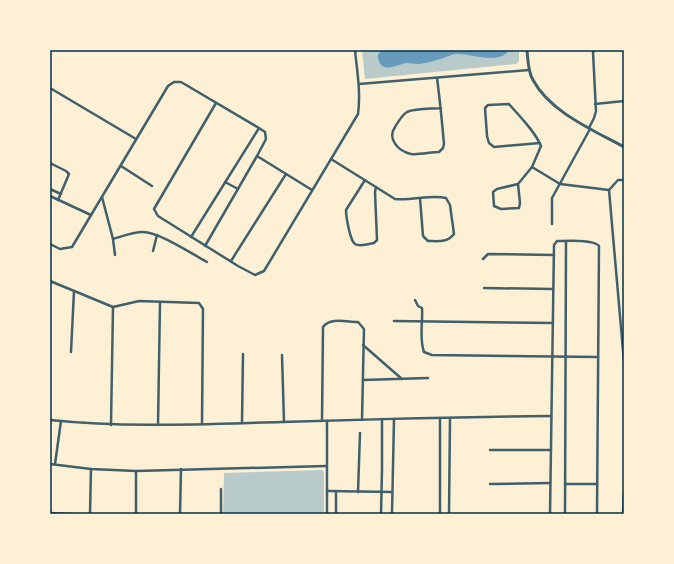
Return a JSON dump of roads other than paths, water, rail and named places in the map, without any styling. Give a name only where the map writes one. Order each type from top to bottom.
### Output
[{"type":"street","points":[[216,103],[154,209],[158,216],[231,262],[255,275],[264,271],[358,114],[359,84],[355,50]]},
{"type":"street","points":[[527,50],[529,70],[532,80],[540,91],[560,110],[624,147]]},
{"type":"street","points":[[552,224],[552,198],[590,128],[596,111],[592,67],[593,52],[595,50]]},
{"type":"street","points":[[359,84],[529,70]]},
{"type":"street","points":[[437,78],[441,108],[444,144],[442,148],[439,152],[411,154],[398,148],[394,144],[391,135],[393,130],[407,112],[441,108]]},
{"type":"street","points":[[50,244],[60,249],[66,249],[72,246],[168,86],[174,82],[181,82],[265,132],[266,139],[205,246]]},
{"type":"street","points":[[50,88],[136,139]]},
{"type":"street","points":[[595,104],[624,101]]},
{"type":"street","points":[[518,184],[520,203],[519,208],[501,209],[494,206],[493,192],[497,189],[518,184],[532,167],[541,146],[540,143],[534,132],[508,104],[496,103],[488,105],[485,108],[487,136],[489,143],[494,147],[540,143]]},
{"type":"street","points":[[191,236],[259,128]]},
{"type":"street","points":[[257,156],[312,190]]},
{"type":"street","points":[[331,159],[395,199],[404,200],[420,198],[446,198],[450,205],[454,234],[451,238],[446,241],[428,241],[423,236],[420,198]]},
{"type":"street","points":[[50,163],[69,174],[58,200]]},
{"type":"street","points":[[121,166],[152,186]]},
{"type":"street","points":[[532,167],[560,184],[609,190]]},
{"type":"street","points":[[231,262],[286,174]]},
{"type":"street","points":[[365,180],[346,210],[351,239],[354,244],[374,243],[377,240],[376,187]]},
{"type":"street","points":[[624,180],[618,180],[609,190],[624,362]]},
{"type":"street","points":[[225,182],[238,189]]},
{"type":"street","points":[[50,189],[61,194]]},
{"type":"street","points":[[50,196],[91,215]]},
{"type":"street","points":[[102,196],[113,239],[115,256]]},
{"type":"street","points":[[113,239],[144,232],[157,235],[208,262]]},
{"type":"street","points":[[153,251],[157,235]]},
{"type":"street","points":[[550,514],[554,245],[557,241],[566,241],[595,242],[600,246],[597,514]]},
{"type":"street","points":[[565,514],[567,356],[566,241]]},
{"type":"street","points":[[483,258],[488,254],[554,255]]},
{"type":"street","points":[[50,281],[113,307],[139,301],[199,303],[203,309],[202,424]]},
{"type":"street","points":[[484,288],[554,289]]},
{"type":"street","points":[[71,352],[74,291]]},
{"type":"street","points":[[415,300],[418,306],[422,308],[423,321],[421,345],[424,352],[432,355],[598,357]]},
{"type":"street","points":[[158,425],[160,302]]},
{"type":"street","points":[[111,425],[113,307]]},
{"type":"street","points":[[322,421],[323,327],[325,323],[330,321],[358,322],[364,329],[362,420]]},
{"type":"street","points":[[394,321],[553,323]]},
{"type":"street","points":[[363,344],[402,379]]},
{"type":"street","points":[[242,423],[243,354]]},
{"type":"street","points":[[282,355],[284,422]]},
{"type":"street","points":[[363,380],[428,378]]},
{"type":"street","points":[[50,420],[111,425],[158,425],[394,418],[551,416]]},
{"type":"street","points":[[392,514],[394,418]]},
{"type":"street","points":[[440,418],[440,514]]},
{"type":"street","points":[[449,514],[450,418]]},
{"type":"street","points":[[381,514],[382,419]]},
{"type":"street","points":[[55,464],[61,421]]},
{"type":"street","points":[[327,421],[327,514]]},
{"type":"street","points":[[358,492],[360,433]]},
{"type":"street","points":[[490,450],[551,450]]},
{"type":"street","points":[[50,464],[91,469],[136,471],[326,466]]},
{"type":"street","points":[[90,514],[91,469]]},
{"type":"street","points":[[180,469],[180,514]]},
{"type":"street","points":[[136,471],[136,514]]},
{"type":"street","points":[[490,484],[550,483]]},
{"type":"street","points":[[565,484],[597,484]]},
{"type":"street","points":[[221,489],[221,514]]},
{"type":"street","points":[[327,491],[392,492]]},
{"type":"street","points":[[336,491],[336,514]]},
{"type":"street","points":[[623,514],[624,492]]},
{"type":"street","points":[[50,513],[72,514]]},
{"type":"water","points":[[381,50],[509,51],[504,55],[491,58],[455,54],[426,63],[406,63],[391,67],[384,67],[378,59],[378,55]]}]
